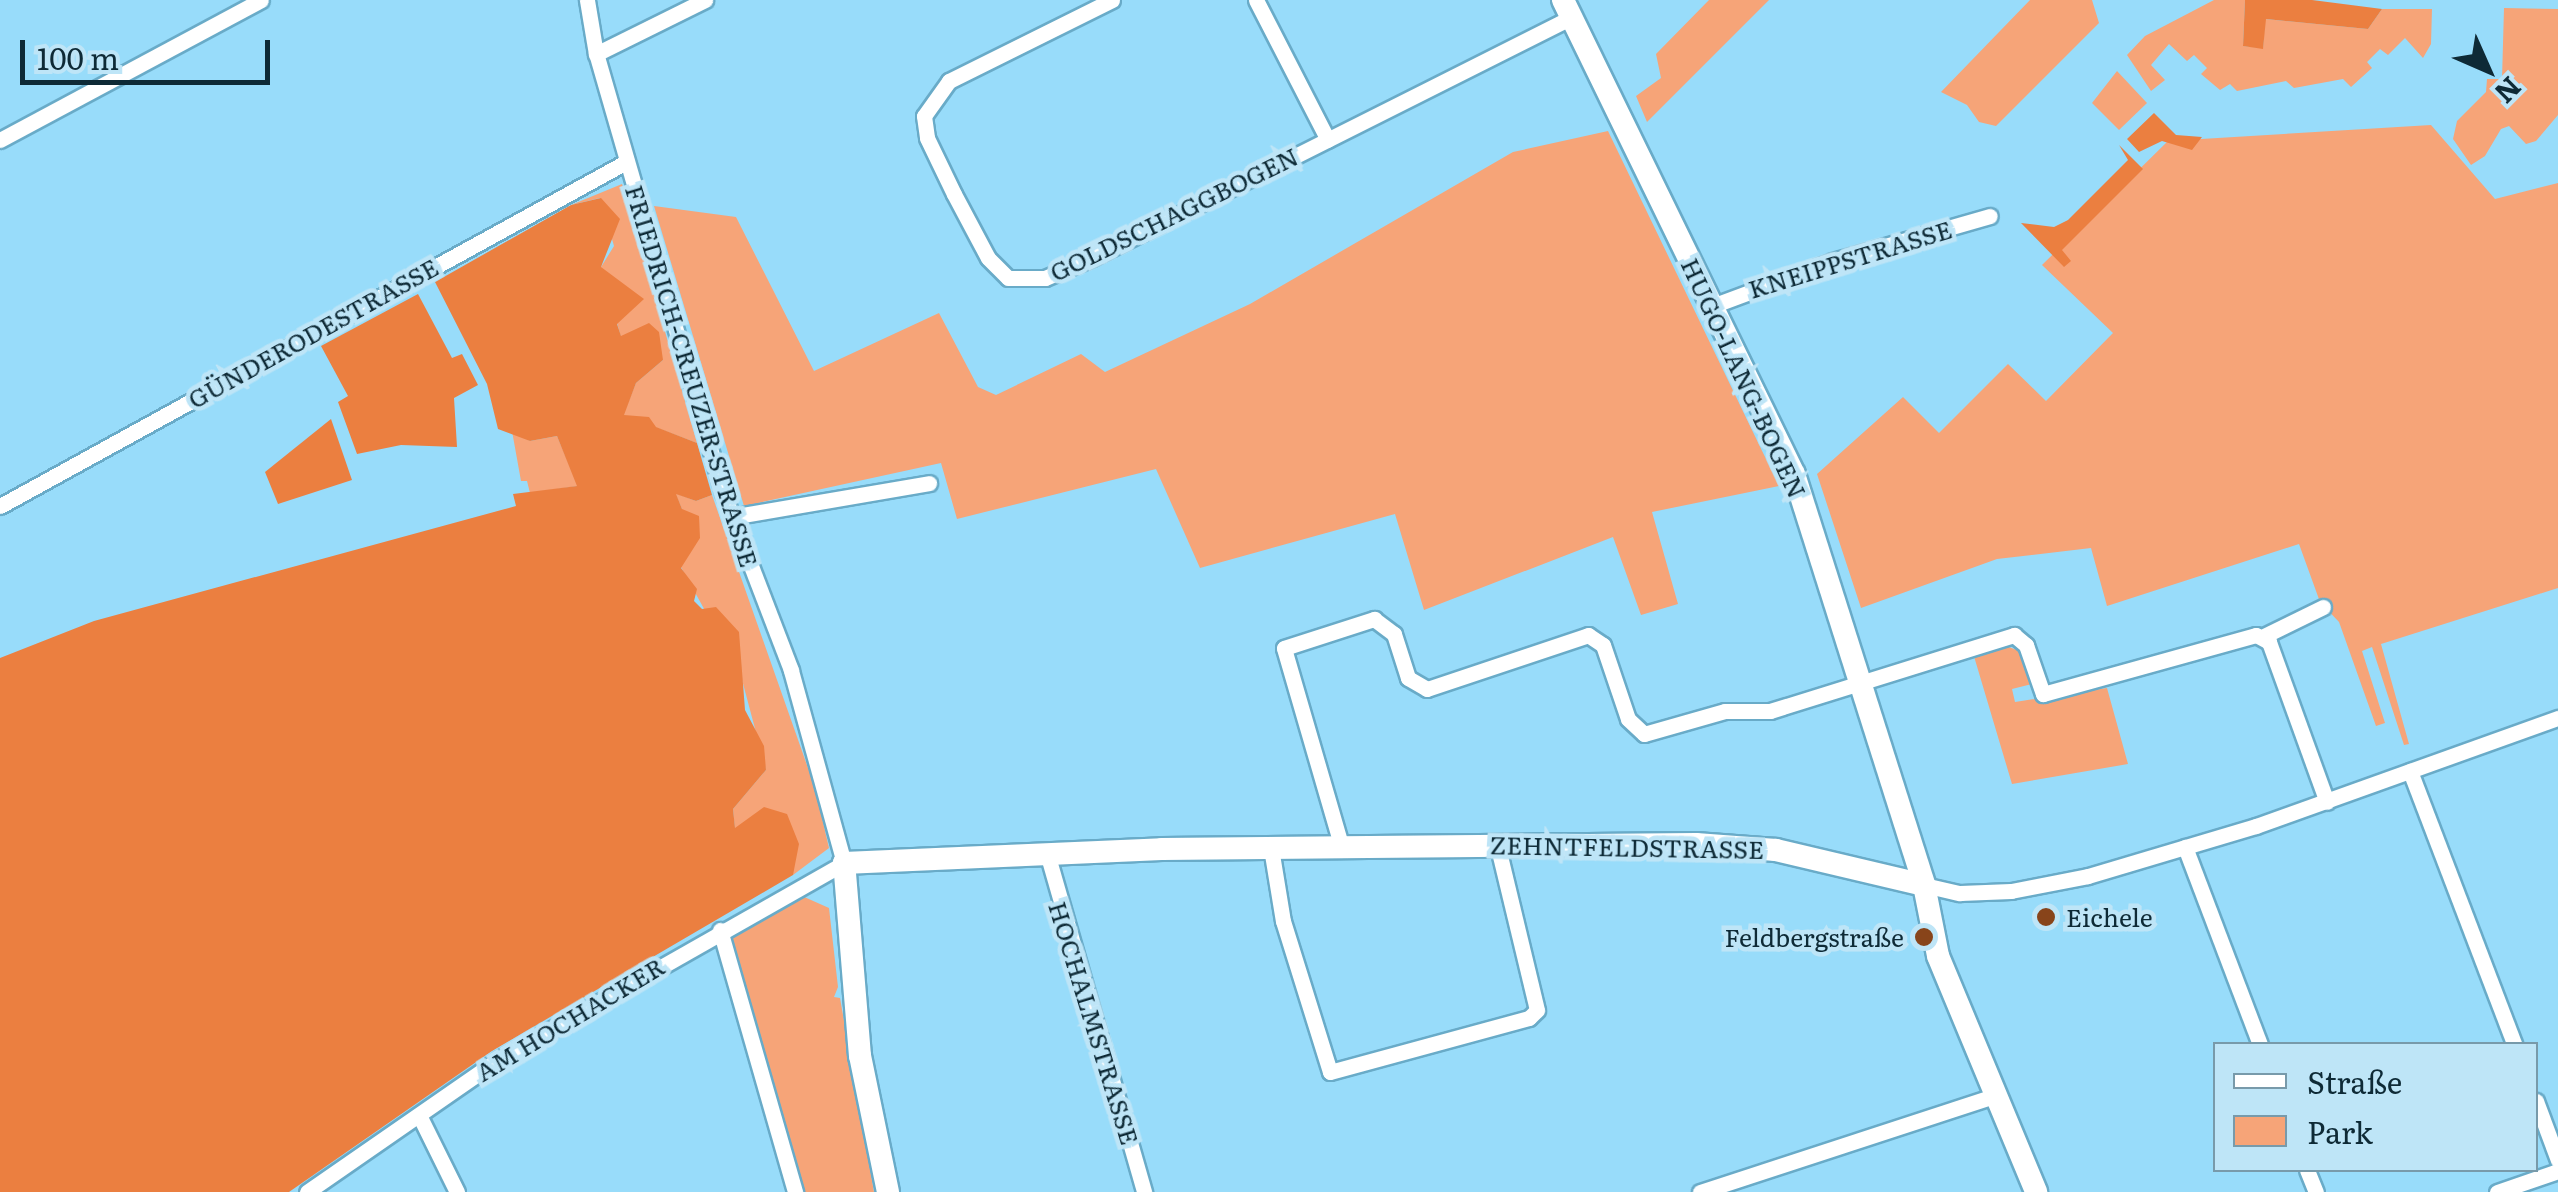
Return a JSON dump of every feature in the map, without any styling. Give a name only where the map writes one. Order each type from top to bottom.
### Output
[{"type":"street","points":[[0,140],[262,0]]},
{"type":"street","name":"FRIEDRICH-CREUZER-STRASSE","points":[[587,0],[596,54],[626,162],[731,518],[791,670],[844,863]]},
{"type":"street","points":[[596,54],[705,0]]},
{"type":"street","name":"GOLDSCHAGGBOGEN","points":[[1112,0],[949,81],[924,116],[927,138],[954,194],[988,258],[1008,278],[1046,278],[1328,140],[1567,8]]},
{"type":"street","name":"GOLDSCHAGGBOGEN","points":[[1256,0],[1328,140]]},
{"type":"street","name":"HUGO-LANG-BOGEN","points":[[1567,8],[1794,474],[1924,885]]},
{"type":"street","name":"GÜNDERODESTRASSE","points":[[0,506],[626,162]]},
{"type":"street","name":"KNEIPPSTRASSE","points":[[1712,306],[1833,260],[1990,216]]},
{"type":"street","points":[[731,518],[929,483]]},
{"type":"street","points":[[1342,848],[1284,648],[1382,621],[1394,634],[1408,678],[1427,689],[1588,635],[1603,645],[1628,718],[1644,734],[1725,711],[1770,711],[1859,680],[2014,636],[2026,644],[2043,694],[2262,637],[2323,608]]},
{"type":"street","points":[[2262,637],[2327,802]]},
{"type":"street","name":"ZEHNTFELDSTRASSE","points":[[844,863],[1047,853],[1496,844],[1756,847],[1960,893],[2027,890],[2185,847],[2327,802],[2558,718]]},
{"type":"street","points":[[2410,771],[2513,1042]]},
{"type":"street","points":[[1270,848],[1288,940],[1330,1072],[1530,1018],[1538,1010],[1496,844]]},
{"type":"street","points":[[2185,847],[2259,1042]]},
{"type":"street","name":"HOCHALMSTRASSE","points":[[1047,853],[1144,1192]]},
{"type":"street","points":[[844,863],[860,1056],[888,1192]]},
{"type":"street","name":"AM HOCHACKER","points":[[307,1192],[499,1059],[844,863]]},
{"type":"street","points":[[1924,885],[1938,956],[2036,1192]]},
{"type":"street","points":[[720,930],[795,1192]]},
{"type":"street","points":[[1700,1192],[1996,1095]]},
{"type":"street","points":[[2538,1105],[2558,1160]]},
{"type":"street","points":[[420,1115],[456,1192]]},
{"type":"street","points":[[2497,1192],[2558,1170]]},
{"type":"green space","points":[[1709,0],[1769,0],[1647,122],[1636,96],[1661,78],[1656,54]]},
{"type":"green space","points":[[2030,0],[2092,0],[2099,23],[1996,126],[1979,122],[1967,105],[1941,92]]},
{"type":"green space","points":[[2214,0],[2245,0],[2243,46],[2263,48],[2265,19],[2368,29],[2382,9],[2432,9],[2431,44],[2423,58],[2405,38],[2388,55],[2380,49],[2367,62],[2372,68],[2351,87],[2343,79],[2294,88],[2286,81],[2237,91],[2230,84],[2220,90],[2201,74],[2207,68],[2194,55],[2187,61],[2169,44],[2151,65],[2165,80],[2151,91],[2127,55],[2145,36]]},
{"type":"green space","points":[[2504,8],[2558,9],[2558,115],[2536,141],[2526,144],[2509,126],[2501,129],[2485,156],[2471,165],[2453,139],[2457,121],[2486,92],[2487,79],[2502,79]]},
{"type":"green space","points":[[2117,71],[2147,103],[2119,130],[2092,103]]},
{"type":"green space","points":[[2431,125],[2495,199],[2558,183],[2558,588],[2381,644],[2409,744],[2404,745],[2372,647],[2362,651],[2385,723],[2376,726],[2339,622],[2320,602],[2299,544],[2107,606],[2091,548],[1997,559],[1861,608],[1817,474],[1903,397],[1939,433],[2008,364],[2046,401],[2113,333],[2042,265],[2168,141]]},
{"type":"green space","points":[[1608,131],[1779,486],[1652,512],[1678,604],[1641,615],[1613,537],[1424,610],[1395,514],[1200,568],[1156,469],[957,519],[941,463],[744,506],[654,206],[736,217],[814,371],[939,313],[978,387],[996,395],[1081,354],[1105,372],[1250,304],[1513,152]]},
{"type":"green space","points":[[622,184],[697,443],[623,415],[636,383],[663,360],[635,335],[621,337],[601,267],[614,246],[600,198],[571,205]]},
{"type":"green space","points":[[512,431],[530,441],[557,436],[578,486],[530,493],[527,481],[521,481]]},
{"type":"green space","points":[[675,493],[696,501],[712,495],[815,788],[829,848],[793,875],[792,855],[735,830],[733,809],[766,770],[741,676],[681,567],[682,509]]},
{"type":"green space","points":[[2004,645],[2019,651],[2032,684],[2012,689],[2015,702],[2107,688],[2128,764],[2012,784],[1973,653]]},
{"type":"green space","points":[[802,896],[829,908],[838,987],[834,997],[840,998],[874,1192],[803,1192],[731,938]]},
{"type":"shaded area","points":[[2245,0],[2312,0],[2382,9],[2368,29],[2266,19],[2263,49],[2243,46]]},
{"type":"shaded area","points":[[2154,113],[2176,135],[2202,137],[2192,150],[2162,141],[2139,152],[2127,139]]},
{"type":"shaded area","points":[[2119,145],[2143,169],[2062,250],[2071,261],[2064,267],[2021,223],[2054,227],[2068,220],[2128,160]]},
{"type":"shaded area","points":[[601,198],[620,219],[601,267],[644,299],[617,324],[621,336],[649,323],[659,332],[663,360],[636,383],[624,415],[649,417],[656,427],[697,443],[712,495],[696,501],[676,494],[682,509],[699,516],[700,538],[681,568],[697,589],[694,601],[702,609],[716,607],[739,632],[745,710],[764,746],[766,770],[733,809],[735,828],[764,807],[787,814],[799,844],[793,875],[492,1051],[289,1192],[0,1192],[0,658],[94,621],[516,506],[513,494],[577,486],[557,436],[530,441],[498,429],[487,384],[435,282],[571,205]]},
{"type":"shaded area","points":[[418,294],[452,358],[462,354],[478,385],[454,398],[457,447],[401,445],[357,454],[338,402],[348,396],[321,346]]},
{"type":"shaded area","points":[[331,419],[352,480],[278,504],[265,472]]},
{"type":"place","name":"Eichele","points":[[2046,917]]},
{"type":"place","name":"Feldbergstraße","points":[[1924,937]]}]
